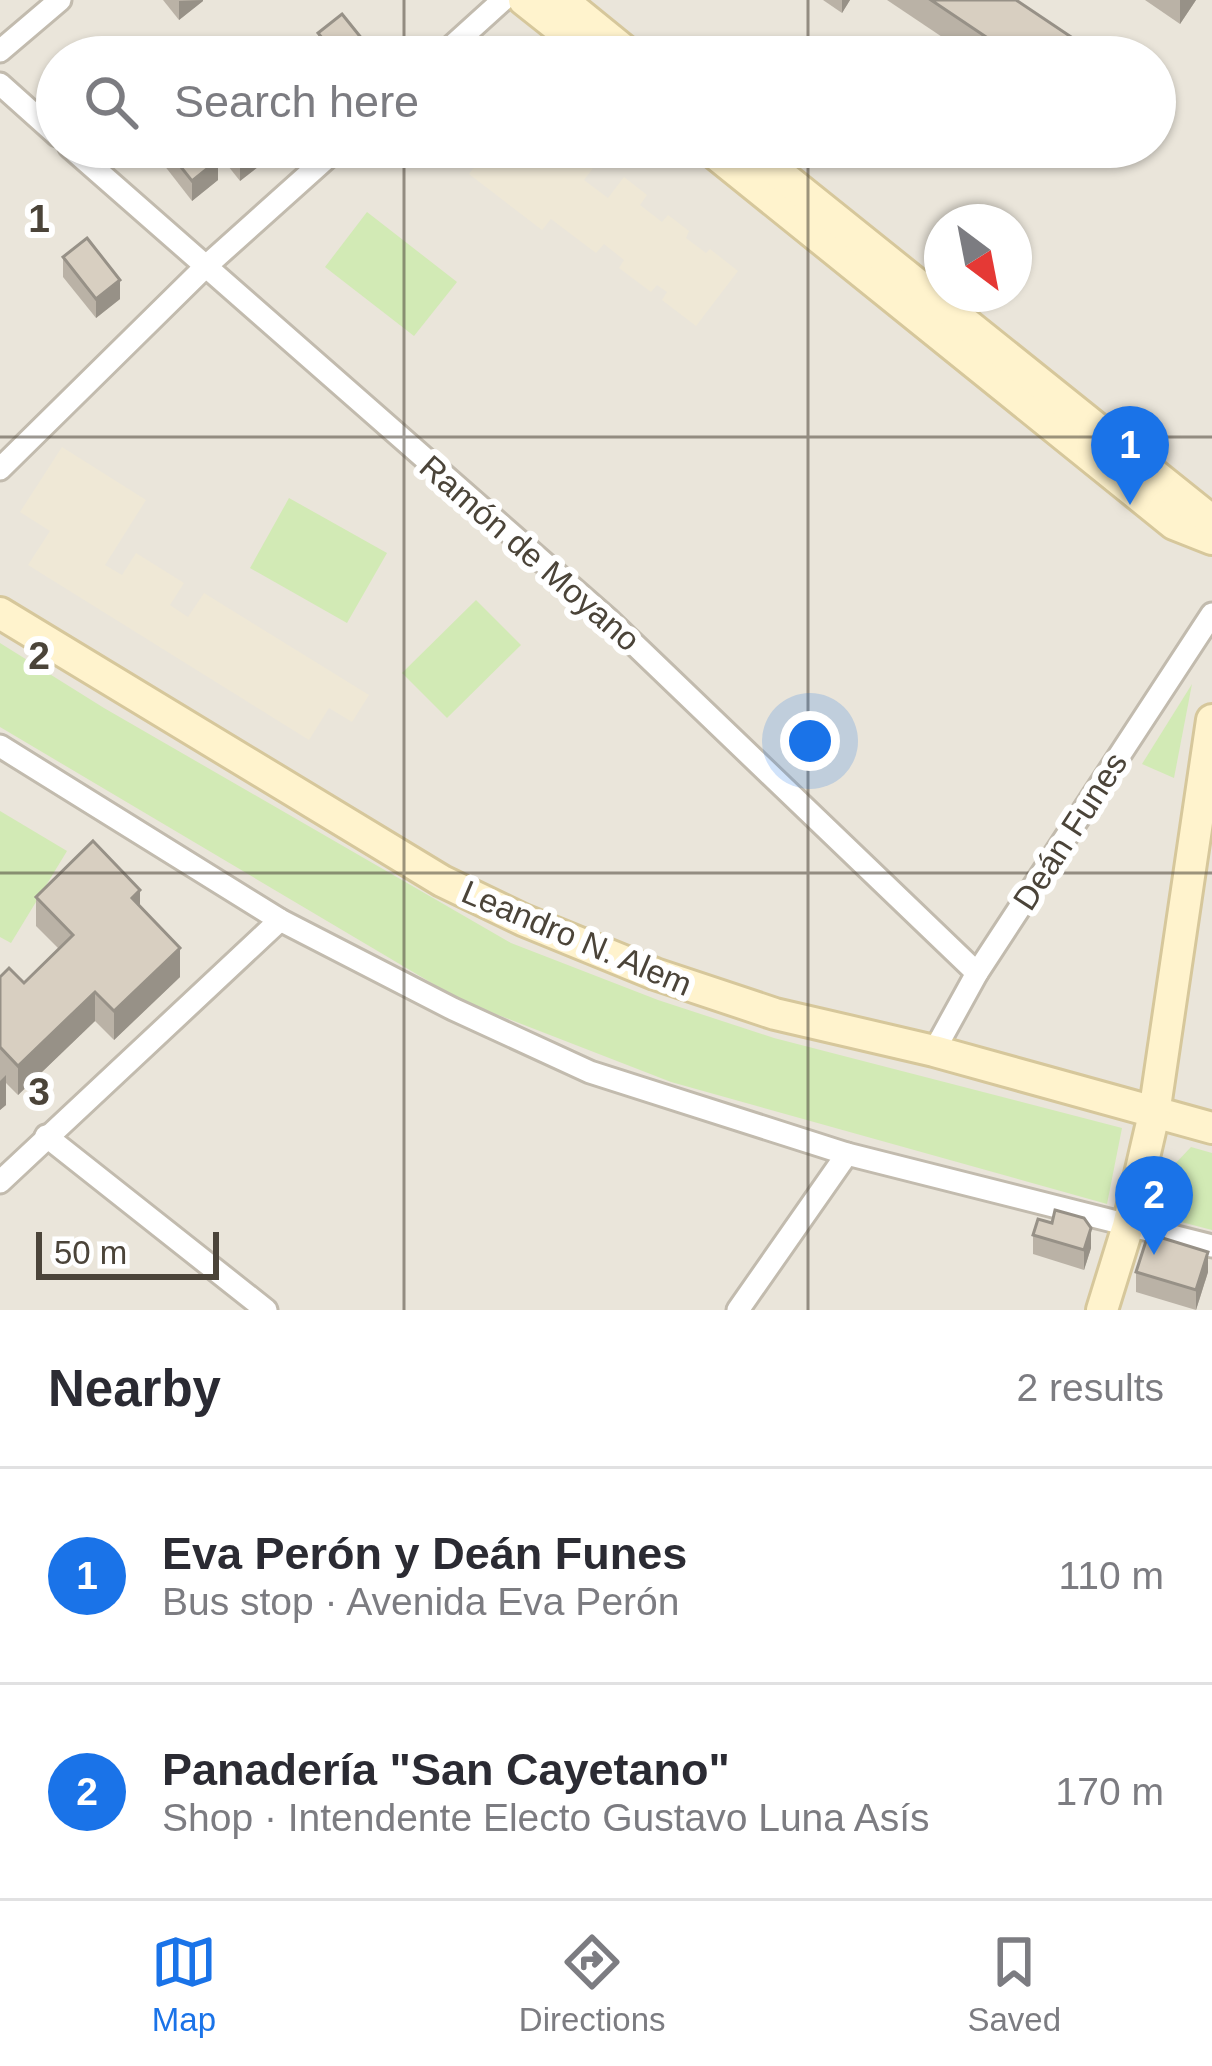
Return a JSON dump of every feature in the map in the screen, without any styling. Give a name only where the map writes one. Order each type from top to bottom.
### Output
[{"type":"street","points":[[0,51],[60,0]]},
{"type":"street","points":[[463,36],[503,0]]},
{"type":"street","points":[[524,0],[569,36]]},
{"type":"street","points":[[562,0],[606,36]]},
{"type":"street","points":[[0,84],[36,116]]},
{"type":"street","name":"Ramón de Moyano","points":[[93,168],[609,620],[977,973]]},
{"type":"street","points":[[0,470],[204,268],[316,168]]},
{"type":"street","points":[[733,168],[1174,524],[1212,539]]},
{"type":"street","points":[[772,168],[1212,521]]},
{"type":"street","name":"Leandro N. Alem","points":[[0,614],[442,881],[523,920],[655,974],[775,1014],[934,1051],[1212,1127]]},
{"type":"street","name":"Deán Funes","points":[[934,1051],[977,973],[1212,614]]},
{"type":"street","points":[[1102,1310],[1154,1114],[1212,719]]},
{"type":"street","points":[[0,746],[280,920],[453,1009],[590,1072],[847,1154],[1212,1246]]},
{"type":"street","points":[[0,1182],[280,920]]},
{"type":"street","points":[[46,1136],[266,1310]]},
{"type":"street","points":[[738,1310],[847,1154]]},
{"type":"shaded area","points":[[0,0],[1212,0],[1212,1310],[0,1310]]},
{"type":"shaded area","points":[[474,168],[593,168],[584,180],[608,198],[624,177],[647,195],[640,205],[662,222],[668,215],[689,231],[686,238],[738,271],[696,326],[662,300],[667,292],[657,285],[651,292],[619,268],[624,260],[604,244],[596,253],[551,219],[542,230],[469,174]]},
{"type":"shaded area","points":[[62,447],[146,500],[105,565],[122,575],[136,553],[184,583],[170,605],[188,617],[204,593],[369,695],[352,722],[329,708],[309,740],[28,565],[50,531],[20,512]]},
{"type":"green space","points":[[367,212],[457,282],[414,336],[325,267]]},
{"type":"green space","points":[[289,498],[387,553],[347,623],[250,568]]},
{"type":"green space","points":[[476,600],[521,645],[447,718],[402,673]]},
{"type":"green space","points":[[0,643],[511,943],[658,1000],[774,1038],[1122,1128],[1107,1204],[671,1082],[462,1001],[0,727]]},
{"type":"green space","points":[[1192,684],[1174,778],[1142,764]]},
{"type":"green space","points":[[0,811],[67,851],[11,943],[0,937]]},
{"type":"green space","points":[[1191,1147],[1212,1153],[1212,1230],[1162,1217],[1156,1184]]},
{"type":"building","points":[[931,0],[1016,0],[1070,36],[985,36]]},
{"type":"building","points":[[342,14],[360,36],[320,36],[318,33]]},
{"type":"building","points":[[182,168],[208,168],[192,181]]},
{"type":"building","points":[[87,238],[120,280],[96,299],[63,257]]},
{"type":"building","points":[[93,841],[140,890],[132,898],[180,948],[114,1011],[95,992],[18,1066],[0,1047],[0,977],[9,968],[24,983],[73,935],[36,897]]},
{"type":"building","points":[[1055,1210],[1084,1218],[1091,1228],[1084,1250],[1033,1235],[1038,1219],[1052,1223]]},
{"type":"building","points":[[1156,1236],[1208,1252],[1196,1290],[1136,1272],[1146,1241]]},
{"type":"place","name":"Eva Perón y Deán Funes","points":[[1130,505]]},
{"type":"place","name":"Panadería \"San Cayetano\"","points":[[1154,1255]]}]
